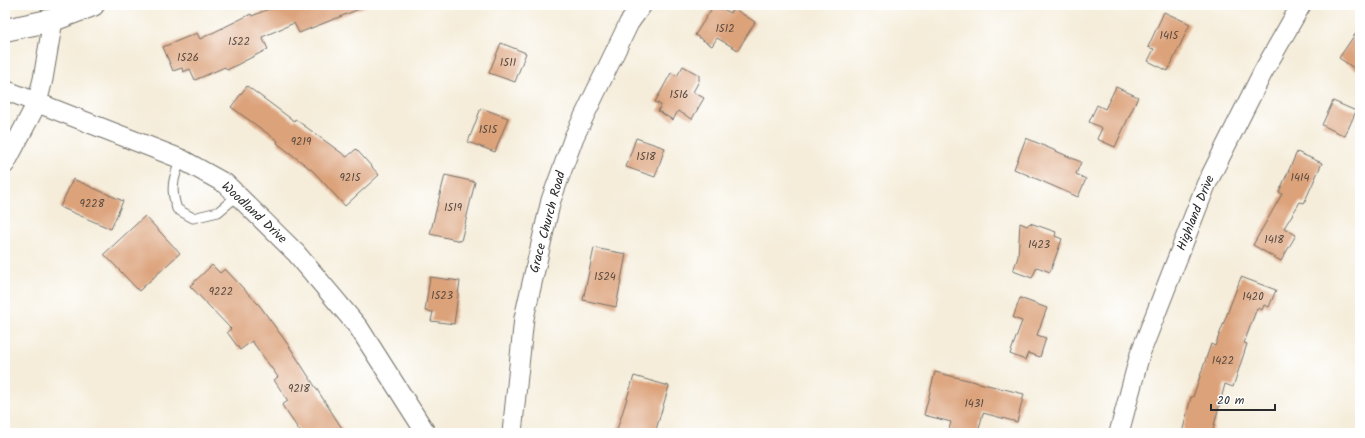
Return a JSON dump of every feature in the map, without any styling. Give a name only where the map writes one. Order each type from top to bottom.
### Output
[{"type":"street","points":[[5,30],[52,20],[93,5]]},
{"type":"street","name":"Grace Church Road","points":[[512,433],[524,318],[551,200],[574,137],[629,23],[642,5]]},
{"type":"street","name":"Highland Drive","points":[[1119,433],[1140,354],[1206,185],[1263,72],[1301,5]]},
{"type":"street","points":[[5,164],[37,103],[52,20]]},
{"type":"street","name":"Woodland Drive","points":[[5,90],[181,159],[226,184],[296,253],[359,328],[426,433]]},
{"type":"lane","points":[[181,159],[175,174],[172,195],[177,209],[193,218],[218,212],[237,196]]},
{"type":"building","points":[[278,5],[367,6],[299,33],[294,23],[262,37],[268,49],[227,70],[225,67],[195,80],[190,69],[183,72],[182,68],[173,71],[163,47],[197,33],[200,39],[251,14],[252,16]]},
{"type":"building","points":[[714,5],[717,5],[730,13],[733,8],[755,22],[738,50],[717,38],[712,46],[695,35]]},
{"type":"building","points":[[1164,12],[1190,24],[1168,71],[1148,61],[1154,49],[1148,47]]},
{"type":"building","points":[[1360,27],[1360,72],[1339,58]]},
{"type":"building","points":[[501,43],[526,53],[515,82],[489,73]]},
{"type":"building","points":[[683,66],[699,75],[699,81],[693,92],[704,98],[692,119],[678,111],[673,120],[658,111],[661,105],[655,102],[671,73],[677,76]]},
{"type":"building","points":[[247,86],[294,121],[295,119],[347,157],[356,149],[379,175],[345,206],[313,171],[277,143],[278,141],[231,107]]},
{"type":"building","points":[[1116,87],[1138,97],[1115,147],[1097,139],[1102,128],[1089,122],[1097,105],[1105,109]]},
{"type":"building","points":[[1333,101],[1356,111],[1345,136],[1322,125]]},
{"type":"building","points":[[481,108],[508,118],[495,152],[468,142]]},
{"type":"building","points":[[636,138],[665,148],[655,177],[626,167]]},
{"type":"building","points":[[1026,138],[1081,162],[1076,174],[1086,179],[1078,197],[1014,169]]},
{"type":"building","points":[[1297,152],[1322,163],[1304,203],[1300,202],[1284,228],[1296,235],[1281,261],[1253,245],[1282,194],[1279,192]]},
{"type":"building","points":[[445,175],[475,182],[461,241],[430,234]]},
{"type":"building","points":[[73,179],[123,201],[111,229],[60,207]]},
{"type":"building","points":[[145,216],[180,253],[139,291],[104,254]]},
{"type":"building","points":[[1020,223],[1027,226],[1030,223],[1056,232],[1055,236],[1062,239],[1050,272],[1037,267],[1032,278],[1013,271],[1018,257]]},
{"type":"building","points":[[594,248],[626,254],[616,307],[583,300]]},
{"type":"building","points":[[212,265],[220,273],[225,269],[260,306],[289,346],[345,433],[301,433],[282,405],[288,401],[274,380],[278,377],[252,341],[240,350],[227,332],[231,329],[190,286]]},
{"type":"building","points":[[430,277],[460,281],[454,324],[431,321],[433,312],[425,311]]},
{"type":"building","points":[[1241,277],[1276,290],[1269,307],[1264,305],[1262,310],[1257,308],[1244,343],[1247,344],[1233,387],[1225,384],[1212,433],[1182,433],[1191,397],[1193,397],[1211,344],[1215,346]]},
{"type":"building","points":[[1020,298],[1047,308],[1037,335],[1046,338],[1040,357],[1028,353],[1025,360],[1010,354],[1022,321],[1013,318]]},
{"type":"building","points":[[935,372],[1024,394],[1017,422],[983,413],[978,433],[948,433],[951,422],[924,415]]},
{"type":"building","points":[[634,376],[669,386],[655,433],[616,433]]}]
